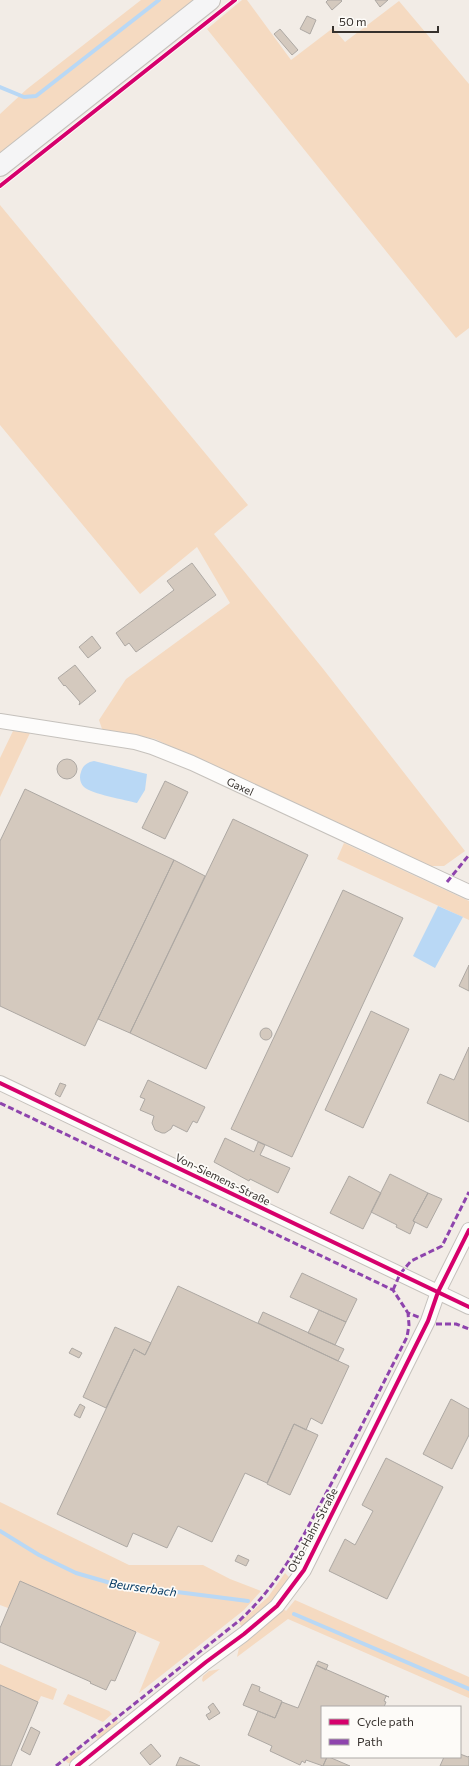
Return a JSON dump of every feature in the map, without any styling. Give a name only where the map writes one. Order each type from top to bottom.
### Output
[{"type":"street","points":[[0,166],[210,0]]},
{"type":"street","name":"Gaxel","points":[[0,721],[108,736],[152,747],[192,763],[469,892]]},
{"type":"street","name":"Von-Siemens-Straße","points":[[0,1083],[469,1306]]},
{"type":"street","name":"Otto-Hahn-Straße","points":[[77,1766],[206,1662],[244,1634],[277,1606],[304,1570],[428,1320],[438,1292],[469,1230]]},
{"type":"shaded area","points":[[141,0],[195,0],[0,154],[0,114],[27,89]]},
{"type":"shaded area","points":[[242,0],[247,0],[291,60],[333,28],[345,42],[399,1],[469,84],[469,328],[456,338],[207,29]]},
{"type":"shaded area","points":[[0,205],[248,505],[214,534],[324,670],[465,851],[444,866],[429,866],[155,739],[102,729],[99,720],[126,679],[230,603],[197,547],[140,594],[0,425]]},
{"type":"shaded area","points":[[13,731],[30,733],[0,797],[0,758]]},
{"type":"shaded area","points":[[344,843],[469,901],[469,920],[337,859]]},
{"type":"shaded area","points":[[0,1502],[129,1565],[203,1565],[230,1579],[261,1591],[244,1610],[139,1693],[160,1642],[20,1581],[8,1608],[0,1605]]},
{"type":"shaded area","points":[[285,1573],[290,1578],[280,1592],[242,1627],[239,1623],[268,1597]]},
{"type":"shaded area","points":[[295,1600],[469,1677],[469,1698],[288,1619],[237,1657],[239,1648],[284,1609],[286,1611]]},
{"type":"shaded area","points":[[0,1664],[57,1689],[53,1700],[41,1696],[38,1702],[0,1685]]},
{"type":"shaded area","points":[[220,1669],[203,1682],[203,1676],[209,1671]]},
{"type":"shaded area","points":[[68,1694],[109,1711],[112,1714],[103,1722],[63,1704]]},
{"type":"shaded area","points":[[117,1720],[118,1725],[99,1740],[95,1737]]},
{"type":"shaded area","points":[[80,1750],[82,1752],[81,1755],[70,1763],[65,1760]]},
{"type":"water","points":[[94,761],[147,774],[145,790],[137,803],[94,792],[84,787],[80,780],[83,767]]},
{"type":"water","points":[[438,906],[463,917],[435,968],[413,956]]},
{"type":"building","points":[[328,0],[342,1],[332,10],[326,2]]},
{"type":"building","points":[[375,0],[388,0],[380,7]]},
{"type":"building","points":[[307,16],[316,20],[310,34],[300,29]]},
{"type":"building","points":[[280,29],[298,50],[292,55],[274,34]]},
{"type":"building","points":[[192,563],[216,595],[136,652],[129,643],[125,646],[116,633],[174,590],[167,581]]},
{"type":"building","points":[[92,636],[101,648],[88,658],[79,647]]},
{"type":"building","points":[[75,665],[96,691],[79,705],[80,702],[58,678]]},
{"type":"building","points":[[67,759],[74,762],[77,769],[74,776],[67,779],[60,776],[57,769],[60,762]]},
{"type":"building","points":[[165,781],[188,792],[165,839],[142,828]]},
{"type":"building","points":[[25,789],[174,860],[85,1046],[0,1006],[0,841]]},
{"type":"building","points":[[233,819],[308,855],[206,1069],[130,1033]]},
{"type":"building","points":[[174,860],[205,876],[130,1033],[98,1019]]},
{"type":"building","points":[[343,890],[403,918],[292,1157],[231,1129]]},
{"type":"building","points":[[469,965],[469,991],[459,986]]},
{"type":"building","points":[[371,1011],[409,1029],[363,1128],[325,1110]]},
{"type":"building","points":[[264,1028],[268,1028],[272,1034],[268,1040],[264,1040],[260,1036],[260,1032]]},
{"type":"building","points":[[469,1047],[469,1122],[427,1103],[440,1074],[454,1080]]},
{"type":"building","points":[[148,1080],[205,1107],[197,1123],[193,1121],[187,1132],[173,1125],[171,1129],[165,1133],[155,1130],[152,1123],[154,1116],[140,1110],[145,1099],[140,1097]]},
{"type":"building","points":[[60,1083],[66,1085],[60,1097],[55,1094]]},
{"type":"building","points":[[225,1138],[254,1152],[258,1142],[265,1145],[260,1155],[290,1168],[278,1193],[250,1179],[249,1181],[214,1162]]},
{"type":"building","points":[[390,1174],[428,1193],[413,1221],[415,1222],[410,1234],[396,1227],[397,1225],[371,1212]]},
{"type":"building","points":[[349,1176],[381,1193],[363,1229],[330,1213]]},
{"type":"building","points":[[428,1193],[442,1199],[427,1228],[413,1221]]},
{"type":"building","points":[[302,1273],[357,1299],[346,1322],[290,1297]]},
{"type":"building","points":[[178,1286],[349,1366],[322,1424],[311,1418],[306,1430],[294,1424],[267,1483],[245,1473],[212,1542],[178,1526],[167,1548],[133,1533],[127,1547],[57,1514],[134,1349],[145,1355]]},
{"type":"building","points":[[319,1310],[346,1322],[335,1345],[308,1333]]},
{"type":"building","points":[[263,1312],[344,1349],[338,1361],[258,1323]]},
{"type":"building","points":[[115,1327],[151,1343],[145,1355],[134,1349],[106,1408],[83,1397]]},
{"type":"building","points":[[72,1348],[82,1353],[79,1358],[69,1353]]},
{"type":"building","points":[[451,1399],[469,1409],[469,1435],[452,1469],[423,1454]]},
{"type":"building","points":[[80,1404],[85,1407],[80,1418],[74,1415]]},
{"type":"building","points":[[294,1424],[318,1435],[290,1495],[267,1484]]},
{"type":"building","points":[[386,1458],[443,1487],[387,1599],[329,1571],[345,1539],[355,1545],[373,1511],[362,1505]]},
{"type":"building","points":[[238,1555],[249,1560],[246,1566],[235,1561]]},
{"type":"building","points":[[20,1581],[136,1632],[115,1681],[111,1680],[106,1690],[0,1642],[0,1628]]},
{"type":"building","points":[[318,1661],[328,1665],[326,1670],[316,1665]]},
{"type":"building","points":[[316,1665],[389,1697],[386,1696],[384,1706],[321,1706],[321,1758],[327,1758],[323,1766],[306,1760],[305,1763],[302,1761],[300,1765],[270,1751],[272,1746],[248,1735],[258,1711],[275,1718],[282,1702],[298,1708]]},
{"type":"building","points":[[252,1684],[260,1687],[259,1691],[282,1701],[275,1718],[243,1705]]},
{"type":"building","points":[[0,1685],[38,1702],[11,1766],[0,1766]]},
{"type":"building","points":[[213,1703],[220,1713],[209,1720],[206,1715],[211,1712],[208,1707]]},
{"type":"building","points":[[31,1727],[40,1732],[30,1755],[21,1750]]},
{"type":"building","points":[[151,1744],[161,1756],[150,1765],[140,1753]]},
{"type":"building","points":[[461,1754],[469,1756],[469,1766],[440,1766],[444,1758],[461,1758]]},
{"type":"building","points":[[180,1757],[200,1766],[176,1766]]},
{"type":"building","points":[[327,1758],[331,1758],[350,1766],[323,1766]]},
{"type":"waterway","points":[[0,87],[24,97],[36,96],[159,0]]},
{"type":"waterway","name":"Beurserbach","points":[[0,1531],[39,1555],[76,1573],[114,1584],[248,1601]]},
{"type":"waterway","name":"Beurserbach","points":[[294,1614],[469,1689]]},
{"type":"marked path","points":[[447,882],[469,855]]},
{"type":"marked path","points":[[0,1103],[393,1290],[408,1313],[421,1318]]},
{"type":"marked path","points":[[393,1290],[400,1274],[411,1261],[442,1246],[469,1192]]},
{"type":"marked path","points":[[56,1766],[240,1620],[254,1606],[278,1577],[306,1531],[407,1337],[409,1325],[408,1313]]},
{"type":"marked path","points":[[436,1324],[456,1324],[469,1329]]},
{"type":"cycle path","points":[[0,186],[235,0]]},
{"type":"cycle path","points":[[0,1083],[469,1307]]},
{"type":"cycle path","points":[[77,1766],[206,1662],[244,1634],[277,1606],[304,1570],[428,1321],[438,1292],[469,1230]]}]
